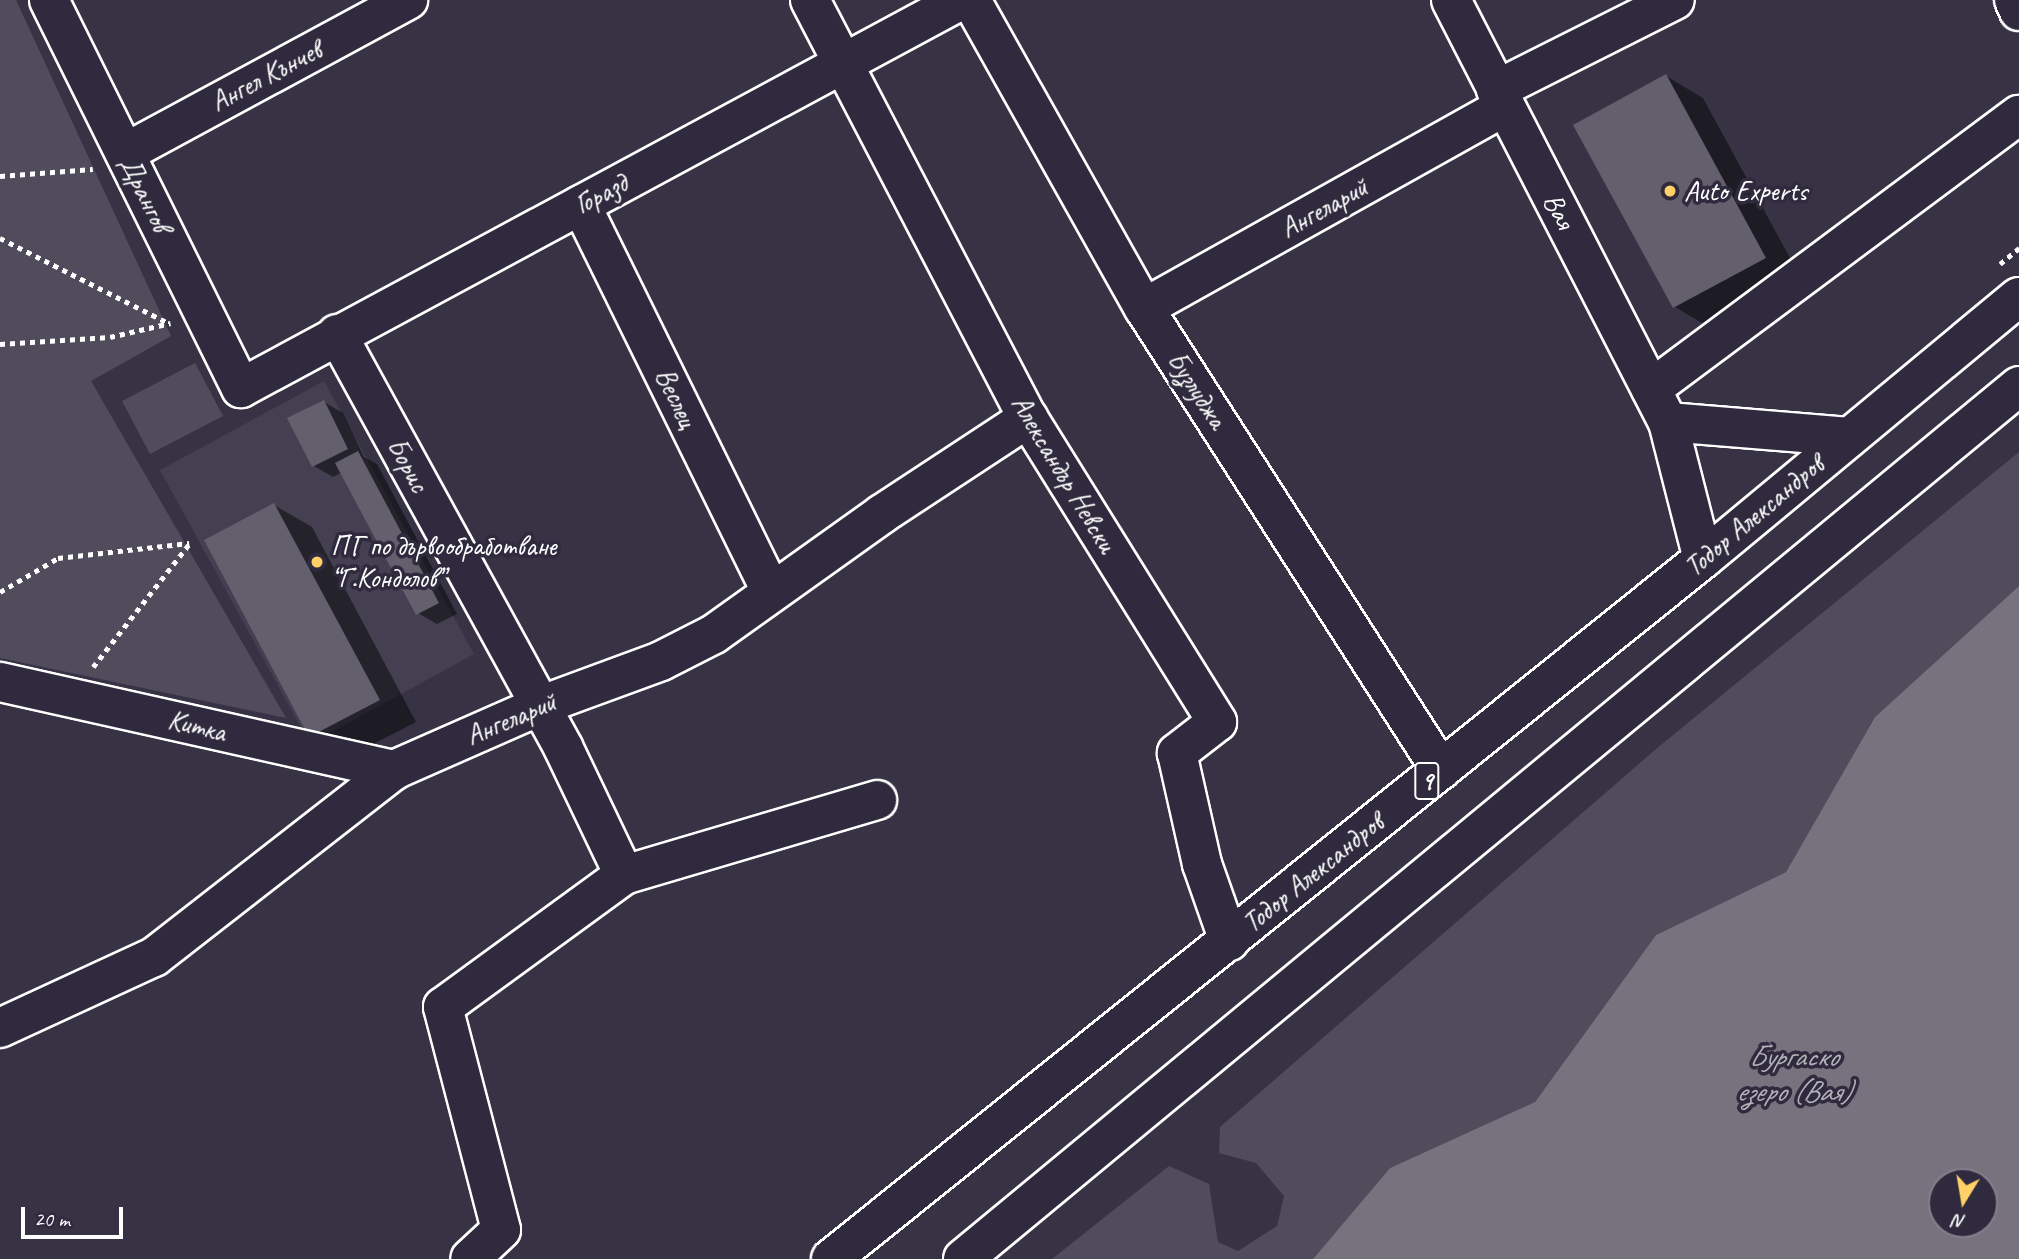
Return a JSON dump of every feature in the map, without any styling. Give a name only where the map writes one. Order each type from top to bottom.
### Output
[{"type":"main road","name":"Дрангов","points":[[49,0],[241,388]]},
{"type":"main road","name":"Ангел Кънчев","points":[[129,160],[408,0]]},
{"type":"main road","name":"Александър Невски","points":[[810,0],[847,65],[1028,418],[1217,722],[1177,753],[1202,864],[1229,941]]},
{"type":"main road","name":"Горазд","points":[[241,388],[337,334],[847,65],[961,0]]},
{"type":"main road","name":"Бузлуджа","points":[[971,0],[1144,308],[1441,770]]},
{"type":"main road","name":"Вая","points":[[1451,0],[1660,405],[1703,559]]},
{"type":"main road","name":"Ангеларий","points":[[1144,308],[1500,98],[1675,0]]},
{"type":"main road","points":[[2014,0],[2019,11]]},
{"type":"main road","points":[[1660,405],[2019,115]]},
{"type":"main road","name":"Веслец","points":[[581,205],[771,591]]},
{"type":"main road","name":"Тодор Александров","points":[[831,1259],[1703,559],[2019,296]]},
{"type":"main road","name":"Борис","points":[[337,334],[539,706],[624,875]]},
{"type":"main road","points":[[963,1259],[2019,386]]},
{"type":"main road","points":[[1660,405],[1849,437]]},
{"type":"main road","name":"Ангеларий","points":[[0,1028],[153,957],[394,770],[539,706],[661,661],[714,634],[771,591],[1028,418]]},
{"type":"main road","name":"Китка","points":[[0,682],[394,770]]},
{"type":"main road","points":[[470,1259],[502,1230],[443,1007],[624,875],[877,800]]},
{"type":"path","points":[[0,176],[129,160]]},
{"type":"path","points":[[0,239],[168,323]]},
{"type":"path","points":[[0,344],[110,337],[205,315]]},
{"type":"path","points":[[0,592],[58,558],[189,543],[69,697]]},
{"type":"shaded area","points":[[0,0],[16,0],[171,336],[91,381],[286,718],[0,658]]},
{"type":"shaded area","points":[[195,363],[223,416],[150,454],[122,401]]},
{"type":"shaded area","name":"ПГ по дървообработване “Г.Кондолов”","points":[[324,381],[474,654],[310,744],[160,470]]},
{"type":"shaded area","points":[[2019,452],[2019,586],[1875,717],[1786,872],[1656,935],[1535,1102],[1390,1168],[1313,1259],[1052,1259],[1169,1166],[1209,1184],[1218,1242],[1238,1251],[1277,1226],[1284,1196],[1256,1163],[1219,1153],[1220,1127],[1656,749]]},
{"type":"water","name":"Бургаско езеро (Вая)","points":[[2019,586],[2019,1259],[1313,1259],[1390,1168],[1535,1102],[1656,935],[1786,872],[1875,717]]},
{"type":"building","name":"Auto Experts","points":[[1666,74],[1766,258],[1673,308],[1573,125]]},
{"type":"building","points":[[324,400],[348,449],[312,467],[287,418]]},
{"type":"building","points":[[358,451],[439,603],[416,615],[335,463]]},
{"type":"building","points":[[274,503],[380,700],[309,737],[204,540]]},
{"type":"place","name":"Auto Experts","points":[[1670,191]]},
{"type":"place","name":"ПГ по дървообработване “Г.Кондолов”","points":[[317,562]]}]
